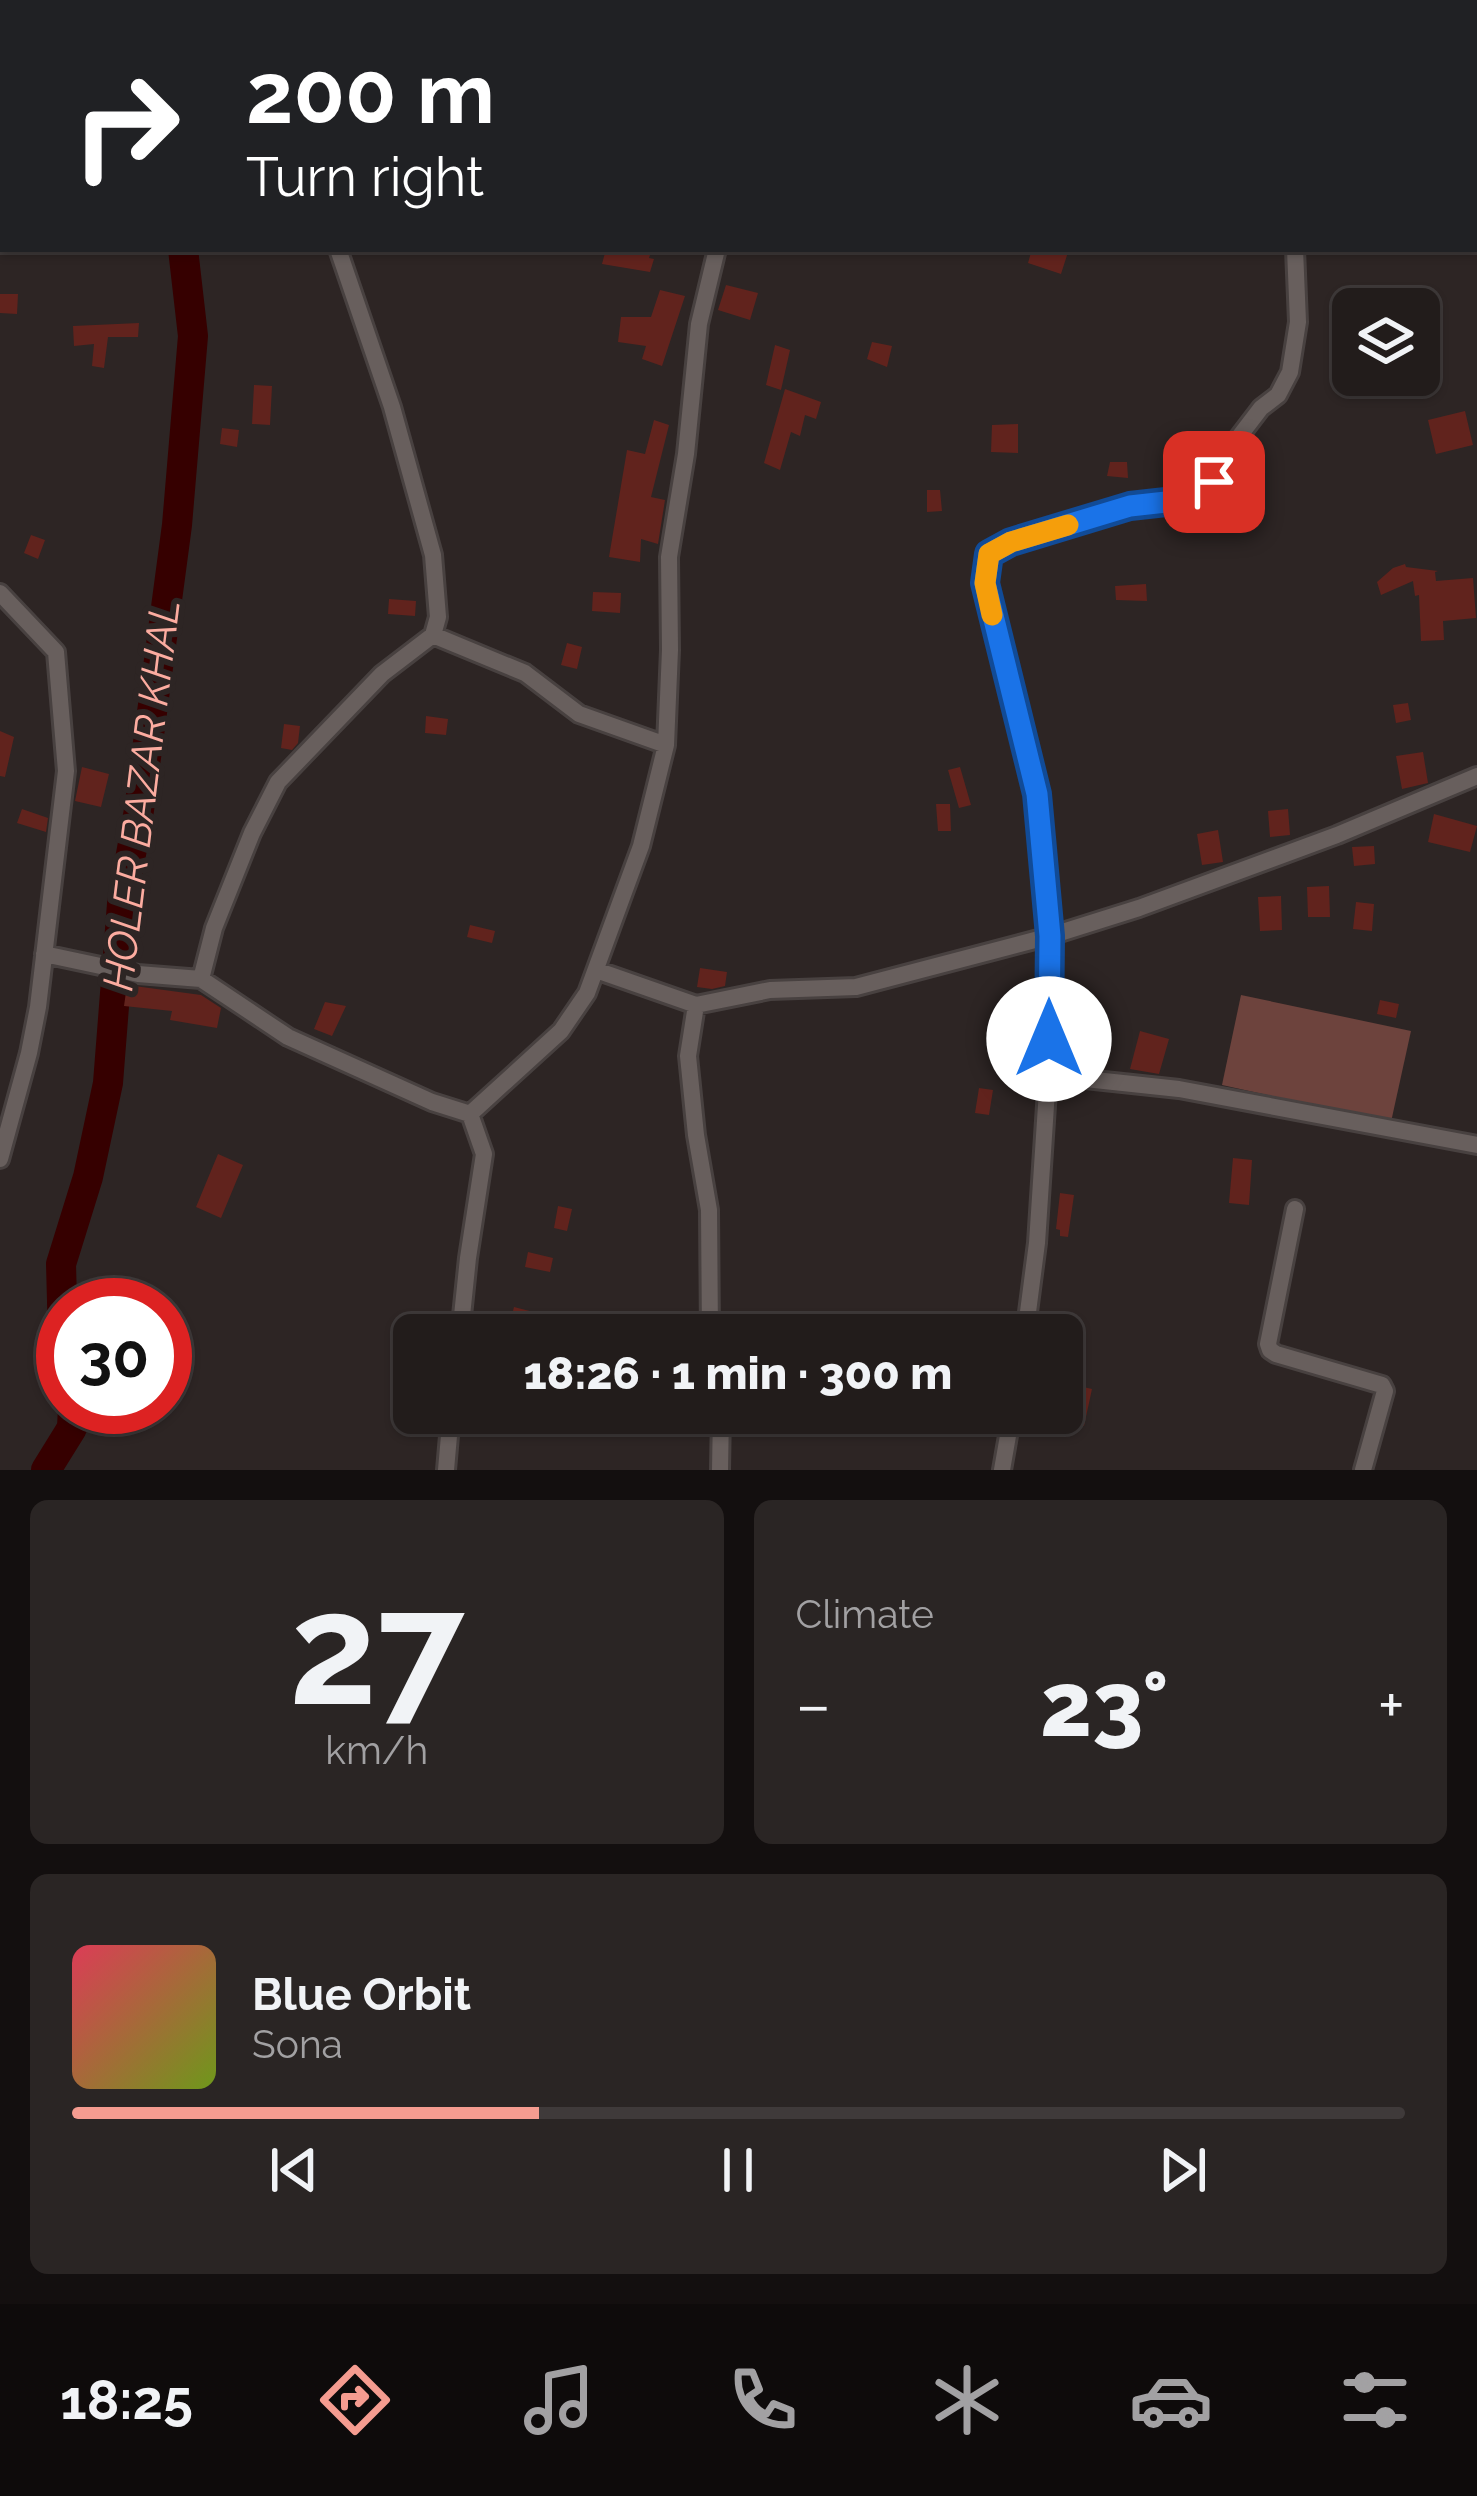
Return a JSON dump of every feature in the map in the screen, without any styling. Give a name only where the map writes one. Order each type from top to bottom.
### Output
[{"type":"street","points":[[201,980],[214,928],[278,782],[382,674],[433,635],[438,617],[433,555],[392,407],[339,252]]},
{"type":"street","points":[[470,1114],[561,1031],[587,993],[641,846],[666,745],[670,557],[699,325],[716,252]]},
{"type":"street","points":[[1028,1314],[1048,1075],[1050,936],[1037,794],[985,583],[989,554],[1011,542],[1130,506],[1184,500],[1214,482],[1235,442],[1278,395],[1290,373],[1298,322],[1295,252]]},
{"type":"street","points":[[0,593],[56,652],[66,771],[51,955],[4,1127],[0,1159]]},
{"type":"street","points":[[433,635],[525,673],[579,714],[666,745]]},
{"type":"street","points":[[596,970],[696,1004],[770,990],[856,987],[1139,908],[1337,835],[1477,776]]},
{"type":"street","points":[[51,955],[138,974],[201,980],[289,1037],[432,1102],[470,1114]]},
{"type":"street","points":[[696,1004],[688,1056],[709,1210],[710,1314]]},
{"type":"street","points":[[1048,1075],[1179,1089],[1477,1144]]},
{"type":"street","points":[[462,1314],[484,1154],[470,1114]]},
{"type":"street","points":[[1295,1209],[1268,1344],[1276,1354],[1382,1385],[1385,1391],[1363,1470]]},
{"type":"street","points":[[446,1470],[450,1434]]},
{"type":"street","points":[[720,1470],[721,1434]]},
{"type":"street","points":[[1002,1470],[1008,1434]]},
{"type":"shaded area","points":[[1241,995],[1411,1031],[1391,1122],[1222,1085]]},
{"type":"building","points":[[605,252],[651,252],[649,258],[654,259],[650,272],[602,264]]},
{"type":"building","points":[[1031,252],[1068,252],[1061,274],[1028,263]]},
{"type":"building","points":[[726,285],[758,293],[750,320],[718,310]]},
{"type":"building","points":[[660,290],[685,296],[662,366],[642,359],[646,346],[618,342],[621,317],[651,317]]},
{"type":"building","points":[[0,294],[18,294],[17,314],[0,313]]},
{"type":"building","points":[[139,323],[138,337],[108,337],[104,368],[92,366],[94,344],[74,346],[73,326]]},
{"type":"building","points":[[872,342],[892,346],[887,367],[867,359]]},
{"type":"building","points":[[775,345],[790,350],[781,390],[766,385]]},
{"type":"building","points":[[254,385],[272,386],[270,425],[252,424]]},
{"type":"building","points":[[785,389],[821,402],[816,419],[805,415],[800,436],[791,432],[780,470],[764,463]]},
{"type":"building","points":[[1465,411],[1473,445],[1436,454],[1428,420]]},
{"type":"building","points":[[654,420],[669,425],[651,497],[665,500],[658,544],[641,539],[640,562],[609,557],[627,450],[645,454]]},
{"type":"building","points":[[1018,424],[1018,453],[991,452],[992,425]]},
{"type":"building","points":[[222,428],[239,430],[237,447],[220,444]]},
{"type":"building","points":[[1110,462],[1127,462],[1128,478],[1107,476]]},
{"type":"building","points":[[927,490],[940,490],[942,511],[927,512]]},
{"type":"building","points":[[31,535],[45,540],[38,559],[24,553]]},
{"type":"building","points":[[1405,564],[1438,571],[1436,581],[1473,578],[1476,618],[1443,621],[1444,640],[1421,641],[1419,595],[1415,596],[1413,581],[1381,595],[1377,582]]},
{"type":"building","points":[[1146,584],[1147,601],[1116,600],[1115,586]]},
{"type":"building","points":[[593,592],[621,593],[620,613],[592,611]]},
{"type":"building","points":[[389,599],[416,601],[415,616],[388,614]]},
{"type":"building","points":[[567,643],[582,647],[577,669],[561,665]]},
{"type":"building","points":[[1408,703],[1411,720],[1396,723],[1393,705]]},
{"type":"building","points":[[426,716],[448,719],[446,735],[425,733]]},
{"type":"building","points":[[284,724],[300,726],[292,750],[281,748]]},
{"type":"building","points":[[0,731],[14,737],[5,777],[0,776]]},
{"type":"building","points":[[1423,752],[1428,783],[1402,789],[1396,756]]},
{"type":"building","points":[[82,767],[109,774],[101,807],[75,801]]},
{"type":"building","points":[[960,767],[971,805],[959,808],[948,770]]},
{"type":"building","points":[[936,804],[950,804],[951,831],[938,831]]},
{"type":"building","points":[[22,809],[48,818],[46,832],[17,823]]},
{"type":"building","points":[[1288,809],[1290,835],[1270,837],[1268,811]]},
{"type":"building","points":[[1434,814],[1477,826],[1470,852],[1428,842]]},
{"type":"building","points":[[1218,830],[1223,862],[1202,865],[1197,834]]},
{"type":"building","points":[[1374,846],[1375,864],[1354,866],[1352,847]]},
{"type":"building","points":[[1329,886],[1330,917],[1308,917],[1307,887]]},
{"type":"building","points":[[1281,896],[1282,930],[1260,931],[1258,897]]},
{"type":"building","points":[[1356,902],[1374,904],[1372,931],[1353,929]]},
{"type":"building","points":[[470,925],[495,931],[492,943],[467,937]]},
{"type":"building","points":[[700,968],[727,972],[725,986],[697,987]]},
{"type":"building","points":[[127,985],[201,995],[221,1008],[217,1028],[170,1020],[172,1011],[124,1006]]},
{"type":"building","points":[[1380,1000],[1399,1004],[1396,1018],[1377,1014]]},
{"type":"building","points":[[325,1002],[346,1006],[332,1036],[314,1029]]},
{"type":"building","points":[[1140,1031],[1169,1039],[1159,1074],[1130,1069]]},
{"type":"building","points":[[979,1088],[993,1090],[989,1115],[975,1113]]},
{"type":"building","points":[[218,1154],[243,1165],[221,1218],[196,1207]]},
{"type":"building","points":[[1233,1158],[1252,1160],[1249,1205],[1229,1203]]},
{"type":"building","points":[[1060,1193],[1074,1195],[1068,1237],[1060,1236],[1056,1229]]},
{"type":"building","points":[[558,1206],[572,1209],[567,1231],[554,1228]]},
{"type":"building","points":[[528,1252],[553,1258],[550,1272],[525,1267]]},
{"type":"building","points":[[514,1307],[541,1314],[512,1314]]},
{"type":"building","points":[[1083,1387],[1092,1389],[1083,1426]]},
{"type":"waterway","name":"HOLER BAZAR KHAL","points":[[61,1278],[61,1264],[88,1177],[108,1083],[122,904],[177,525],[193,336],[183,252]]},
{"type":"waterway","name":"HOLER BAZAR KHAL","points":[[46,1470],[68,1434]]},
{"type":"slow traffic","points":[[992,615],[985,583],[989,554],[1011,542],[1068,525]]},
{"type":"route","points":[[1049,1039],[1050,936],[1037,794],[985,583],[989,554],[1011,542],[1130,506],[1184,500],[1214,482]]}]
